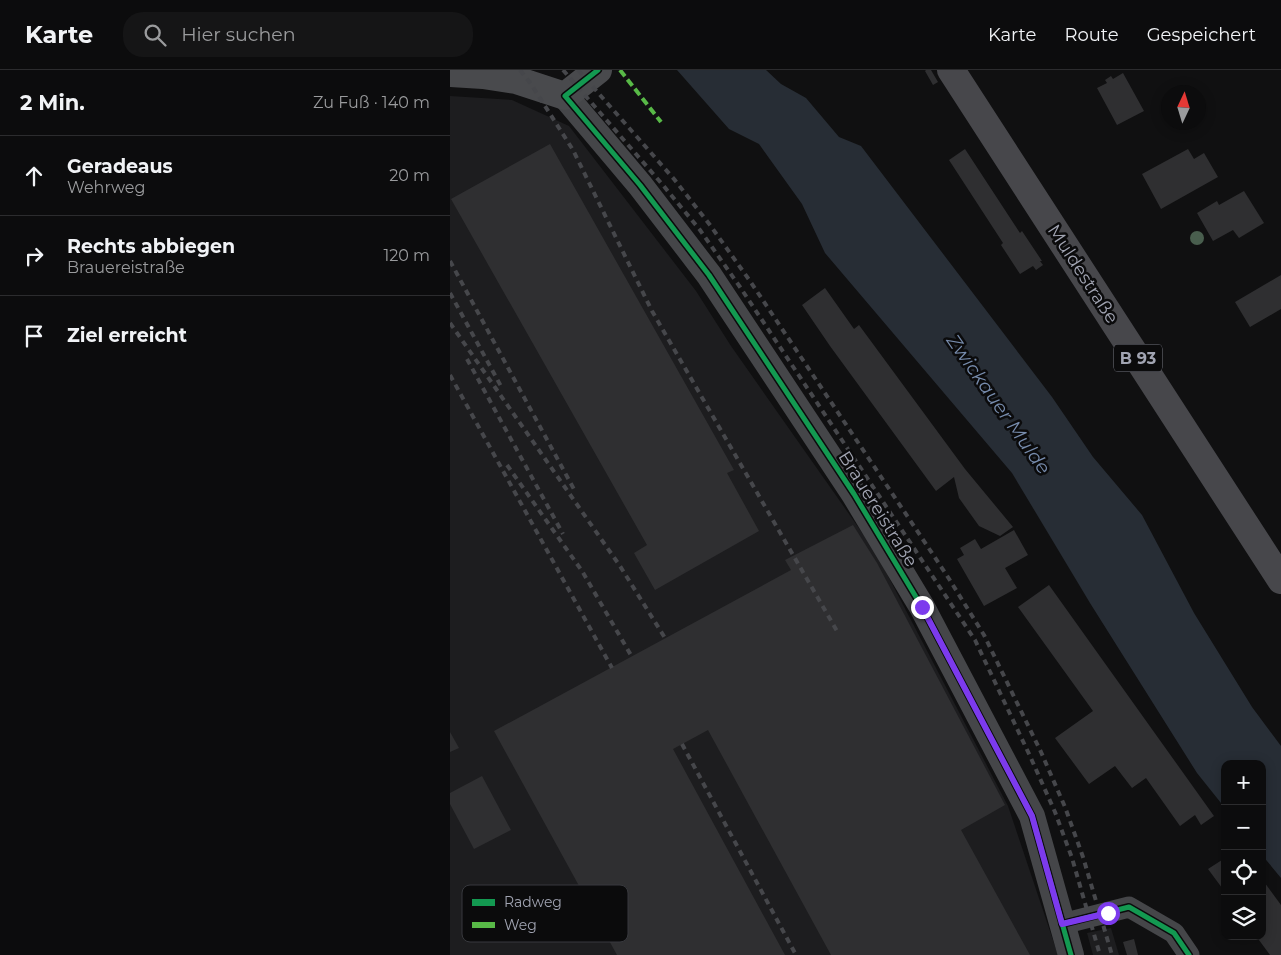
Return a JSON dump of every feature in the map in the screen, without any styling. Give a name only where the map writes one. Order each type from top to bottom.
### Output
[{"type":"main road","points":[[450,73],[516,80],[565,96],[598,70]]},
{"type":"main road","name":"Muldestraße","points":[[950,70],[1281,580]]},
{"type":"street","name":"Brauereistraße","points":[[565,96],[640,185],[709,275],[859,502],[922,607],[1032,816],[1071,955]]},
{"type":"street","points":[[1062,924],[1129,907],[1174,933],[1189,955]]},
{"type":"shaded area","points":[[450,96],[512,100],[569,126],[696,291],[731,346],[875,551],[1008,806],[1058,955],[450,955]]},
{"type":"shaded area","points":[[1111,928],[1119,955],[1093,955],[1087,933]]},
{"type":"water","name":"Zwickauer Mulde","points":[[677,70],[766,70],[781,84],[806,98],[839,137],[861,146],[1052,397],[1093,457],[1142,515],[1194,613],[1252,707],[1281,746],[1281,878],[1266,860],[1266,760],[1221,760],[1221,803],[1197,773],[1090,603],[1012,473],[825,253],[802,204],[759,144],[729,129]]},
{"type":"building","points":[[926,70],[931,70],[938,82],[933,85]]},
{"type":"building","points":[[1123,73],[1144,111],[1117,125],[1097,88],[1107,83],[1105,80],[1111,76],[1113,79]]},
{"type":"building","points":[[550,144],[734,470],[727,473],[759,531],[655,590],[634,553],[647,545],[451,199]]},
{"type":"building","points":[[965,149],[1020,233],[1022,231],[1042,261],[1040,261],[1043,265],[1036,270],[1033,266],[1020,274],[1001,245],[1003,243],[949,160]]},
{"type":"building","points":[[1188,149],[1194,159],[1204,153],[1218,177],[1161,209],[1142,174]]},
{"type":"building","points":[[1244,191],[1264,223],[1239,238],[1233,230],[1213,241],[1197,213],[1217,201],[1219,205]]},
{"type":"building","points":[[1281,275],[1281,309],[1250,327],[1235,302]]},
{"type":"building","points":[[825,288],[854,329],[859,325],[965,469],[1013,527],[1000,536],[979,526],[959,498],[954,477],[936,491],[802,305]]},
{"type":"building","points":[[853,525],[877,563],[1005,805],[961,830],[1030,955],[831,955],[708,730],[673,749],[785,955],[617,955],[610,942],[628,942],[628,885],[579,885],[494,731],[791,570],[785,560]]},
{"type":"building","points":[[1014,530],[1028,555],[1005,568],[1017,588],[984,606],[957,559],[964,555],[960,548],[975,539],[981,549]]},
{"type":"building","points":[[1049,585],[1214,816],[1201,825],[1195,815],[1180,826],[1146,778],[1132,788],[1115,766],[1089,784],[1055,738],[1093,711],[1018,607]]},
{"type":"building","points":[[450,732],[459,748],[450,752]]},
{"type":"building","points":[[482,776],[511,830],[474,849],[450,804],[450,793]]},
{"type":"building","points":[[1221,861],[1221,887],[1208,869]]},
{"type":"building","points":[[1266,884],[1281,905],[1281,955],[1270,955],[1259,940],[1266,940]]},
{"type":"building","points":[[1134,939],[1138,955],[1127,955],[1123,942]]},
{"type":"railway","points":[[520,70],[573,150],[652,311],[837,631]]},
{"type":"railway","points":[[563,70],[700,230],[975,640],[1055,812],[1072,858],[1100,955]]},
{"type":"railway","points":[[578,70],[674,179],[710,225],[750,281],[946,574],[984,635],[1041,752],[1065,807],[1083,857],[1112,955]]},
{"type":"railway","points":[[450,261],[576,493]]},
{"type":"railway","points":[[450,293],[502,388]]},
{"type":"railway","points":[[450,323],[620,566],[665,638]]},
{"type":"railway","points":[[467,359],[563,534]]},
{"type":"railway","points":[[450,375],[612,668]]},
{"type":"railway","points":[[507,465],[582,571],[632,657]]},
{"type":"railway","points":[[682,744],[796,955]]},
{"type":"marked path","points":[[620,70],[661,122]]},
{"type":"cycle path","points":[[598,70],[565,96],[640,185],[709,275],[854,494],[922,607],[1032,816],[1071,955]]},
{"type":"cycle path","points":[[1062,924],[1129,907],[1174,933],[1189,955]]},
{"type":"route","points":[[922,607],[1032,816],[1062,924],[1108,913]]}]
